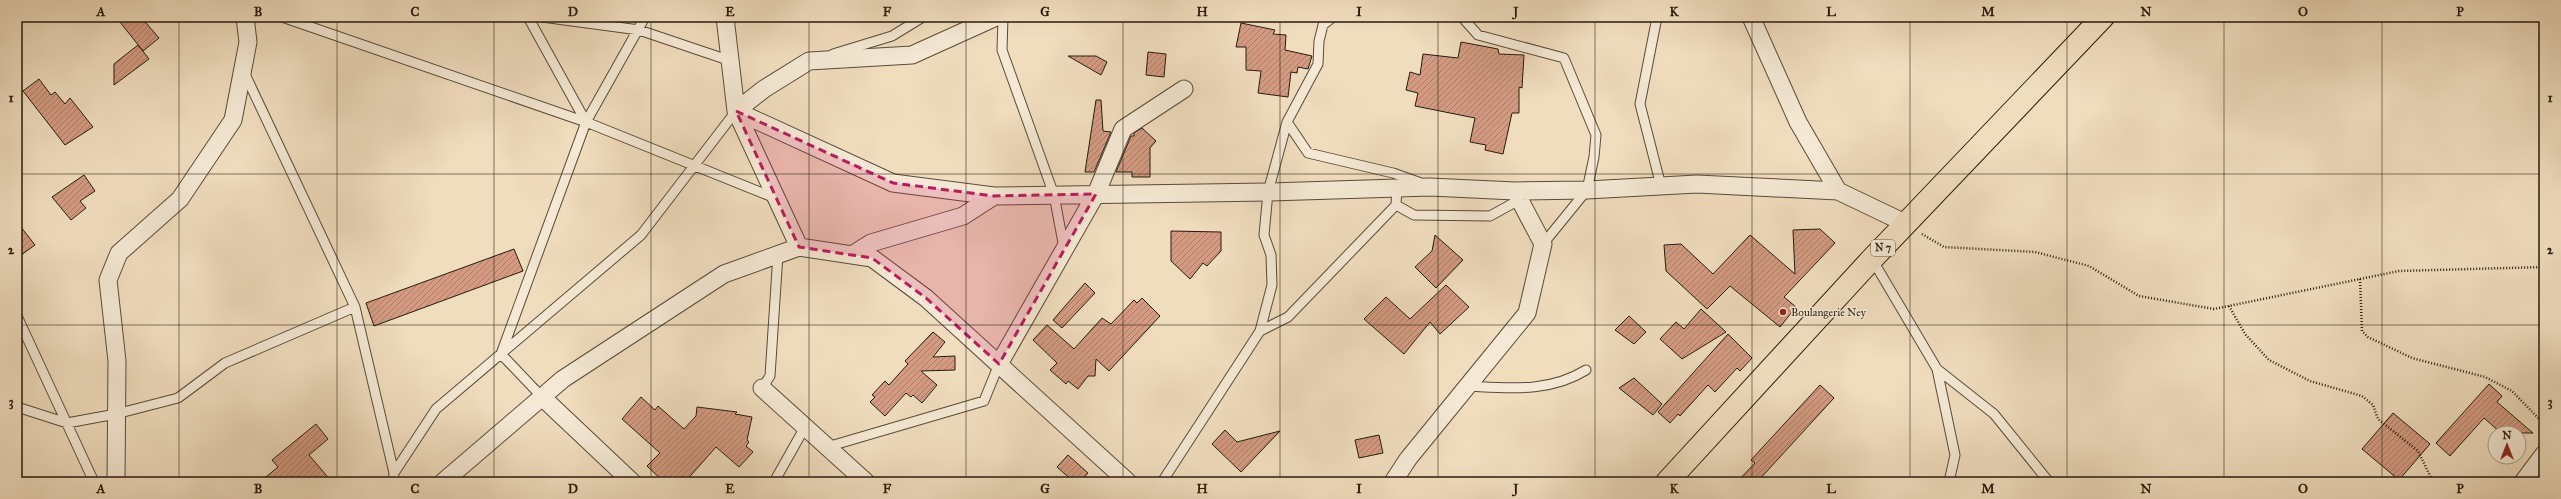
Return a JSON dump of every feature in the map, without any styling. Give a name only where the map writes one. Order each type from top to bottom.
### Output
[{"type":"highway","name":"N 7","points":[[1667,482],[1872,259],[2103,17]]},
{"type":"street","points":[[116,482],[117,361],[108,280],[119,253],[180,199],[233,120],[248,42],[245,17]]},
{"type":"street","points":[[725,17],[736,111],[799,247]]},
{"type":"street","points":[[736,111],[764,89],[809,61],[912,55],[996,17]]},
{"type":"street","points":[[1750,17],[1798,122],[1838,191]]},
{"type":"street","points":[[999,364],[1065,251],[1096,194],[1123,129],[1184,89]]},
{"type":"street","points":[[736,111],[893,183],[994,196],[1268,192],[1430,187],[1517,195],[1697,184],[1838,191],[1906,224]]},
{"type":"street","points":[[1393,482],[1408,459],[1527,313],[1543,244],[1517,195]]},
{"type":"street","points":[[852,255],[870,243],[963,216],[994,196]]},
{"type":"street","points":[[443,482],[563,380],[724,274],[799,247],[872,258],[914,289],[999,364],[1128,482]]},
{"type":"street","points":[[762,388],[866,482]]},
{"type":"street","points":[[542,397],[632,482]]},
{"type":"street","points":[[2522,482],[2544,454]]},
{"type":"lane","points":[[282,17],[586,122],[776,198]]},
{"type":"lane","points":[[528,17],[586,122]]},
{"type":"lane","points":[[542,17],[639,30],[731,61]]},
{"type":"lane","points":[[501,354],[586,122],[646,17]]},
{"type":"lane","points":[[809,61],[892,36],[924,17]]},
{"type":"lane","points":[[1003,17],[1002,50],[1054,195],[1065,251]]},
{"type":"lane","points":[[1162,482],[1260,331],[1272,285],[1271,256],[1264,235],[1268,192],[1287,122],[1318,64],[1319,41],[1324,25],[1333,17]]},
{"type":"lane","points":[[1462,17],[1478,35],[1564,58],[1596,135],[1587,190],[1543,244]]},
{"type":"lane","points":[[1657,17],[1640,104],[1661,186]]},
{"type":"lane","points":[[242,69],[355,307],[394,478]]},
{"type":"lane","points":[[394,478],[436,409],[641,235],[696,166],[736,111]]},
{"type":"lane","points":[[1287,122],[1308,153],[1394,173],[1430,187]]},
{"type":"lane","points":[[1260,331],[1288,317],[1396,205],[1397,188]]},
{"type":"lane","points":[[1396,205],[1414,214],[1490,216],[1517,195]]},
{"type":"lane","points":[[762,388],[770,376],[778,254]]},
{"type":"lane","points":[[1872,259],[1937,369],[1955,455],[1949,482]]},
{"type":"lane","points":[[17,406],[67,423],[116,414],[178,398],[224,363],[355,307]]},
{"type":"lane","points":[[17,316],[94,482]]},
{"type":"lane","points":[[501,354],[542,397]]},
{"type":"lane","points":[[827,447],[984,401],[999,364]]},
{"type":"lane","points":[[1937,369],[1994,414],[2049,482]]},
{"type":"lane","points":[[1468,386],[1527,390],[1573,378],[1586,370]]},
{"type":"lane","points":[[774,482],[805,427]]},
{"type":"path","points":[[1906,224],[1944,247],[2035,252],[2089,266],[2139,296],[2214,309],[2399,271],[2544,267]]},
{"type":"path","points":[[2360,279],[2362,331],[2368,337],[2412,358],[2485,377],[2512,391],[2544,424]]},
{"type":"path","points":[[2229,306],[2245,334],[2269,360],[2310,381],[2362,396],[2373,405],[2378,419],[2418,451],[2433,482]]},
{"type":"highlighted area","points":[[736,111],[893,183],[994,196],[1096,194],[999,364],[926,298],[872,258],[799,247]]},
{"type":"building","points":[[116,17],[141,17],[159,38],[143,51]]},
{"type":"building","points":[[1241,23],[1275,30],[1273,34],[1286,35],[1285,50],[1312,56],[1308,69],[1298,67],[1297,73],[1291,72],[1288,97],[1258,93],[1261,71],[1246,70],[1246,47],[1236,47]]},
{"type":"building","points":[[1461,42],[1498,49],[1499,54],[1524,55],[1522,88],[1519,87],[1519,113],[1512,113],[1503,154],[1485,150],[1486,145],[1470,142],[1475,118],[1415,106],[1418,93],[1406,90],[1410,72],[1420,75],[1423,54],[1458,58]]},
{"type":"building","points":[[138,45],[149,59],[114,85],[114,64]]},
{"type":"building","points":[[1148,52],[1166,54],[1164,77],[1146,75]]},
{"type":"building","points":[[1068,56],[1096,56],[1107,62],[1101,75]]},
{"type":"building","points":[[39,79],[51,95],[55,92],[65,104],[70,98],[93,127],[65,145],[23,91]]},
{"type":"building","points":[[1096,100],[1101,100],[1103,131],[1111,132],[1094,172],[1085,172]]},
{"type":"building","points":[[1142,128],[1156,141],[1150,148],[1150,177],[1132,177],[1132,172],[1116,172],[1131,136],[1134,136],[1134,133]]},
{"type":"building","points":[[84,175],[95,191],[80,201],[86,208],[71,220],[52,197]]},
{"type":"building","points":[[17,222],[35,245],[17,258]]},
{"type":"building","points":[[1820,229],[1835,243],[1784,297],[1796,307],[1780,327],[1730,286],[1707,309],[1666,271],[1664,245],[1681,244],[1713,274],[1750,235],[1795,274],[1793,230]]},
{"type":"building","points":[[1171,231],[1221,232],[1221,251],[1207,266],[1203,263],[1190,279],[1171,261]]},
{"type":"building","points":[[1435,235],[1463,260],[1436,288],[1415,267],[1432,251]]},
{"type":"building","points":[[514,249],[523,271],[374,326],[366,303]]},
{"type":"building","points":[[1085,283],[1095,293],[1062,328],[1053,320]]},
{"type":"building","points":[[1446,285],[1469,307],[1440,334],[1430,322],[1404,354],[1364,319],[1386,297],[1410,319]]},
{"type":"building","points":[[1142,298],[1160,316],[1109,371],[1096,359],[1095,376],[1088,376],[1078,389],[1068,381],[1066,384],[1050,370],[1057,363],[1033,340],[1047,325],[1074,349],[1102,318],[1111,324],[1134,300],[1137,303]]},
{"type":"building","points":[[1701,309],[1726,332],[1682,359],[1660,339],[1676,322],[1684,329]]},
{"type":"building","points":[[1629,316],[1646,332],[1634,344],[1615,330]]},
{"type":"building","points":[[933,332],[945,342],[933,357],[955,356],[955,370],[921,371],[937,385],[922,403],[913,395],[911,397],[906,393],[885,416],[870,402],[875,397],[872,395],[885,381],[889,385],[908,364],[905,361]]},
{"type":"building","points":[[1728,334],[1752,358],[1740,371],[1737,368],[1715,392],[1708,385],[1680,416],[1678,414],[1670,423],[1658,412]]},
{"type":"building","points":[[1634,378],[1662,404],[1653,415],[1619,388]]},
{"type":"building","points":[[2489,384],[2502,396],[2497,402],[2524,425],[2492,425],[2484,418],[2450,456],[2436,443]]},
{"type":"building","points":[[1820,385],[1834,398],[1757,482],[1737,482],[1755,463],[1751,460]]},
{"type":"building","points":[[641,397],[655,410],[658,406],[684,429],[696,416],[697,407],[737,412],[735,414],[752,417],[747,440],[749,442],[746,446],[753,452],[739,467],[716,447],[685,482],[664,482],[647,466],[660,453],[622,419]]},
{"type":"building","points":[[2393,413],[2430,444],[2399,480],[2362,449]]},
{"type":"building","points":[[316,424],[328,439],[309,455],[332,482],[260,482],[278,467],[272,460]]},
{"type":"building","points":[[2527,428],[2533,433],[2527,433]]},
{"type":"building","points":[[1225,430],[1237,442],[1280,431],[1241,472],[1212,444]]},
{"type":"building","points":[[1379,435],[1383,453],[1359,458],[1355,440]]},
{"type":"building","points":[[1068,455],[1088,473],[1080,482],[1074,482],[1057,467]]},
{"type":"place","name":"Boulangerie Ney","points":[[1783,312]]}]
